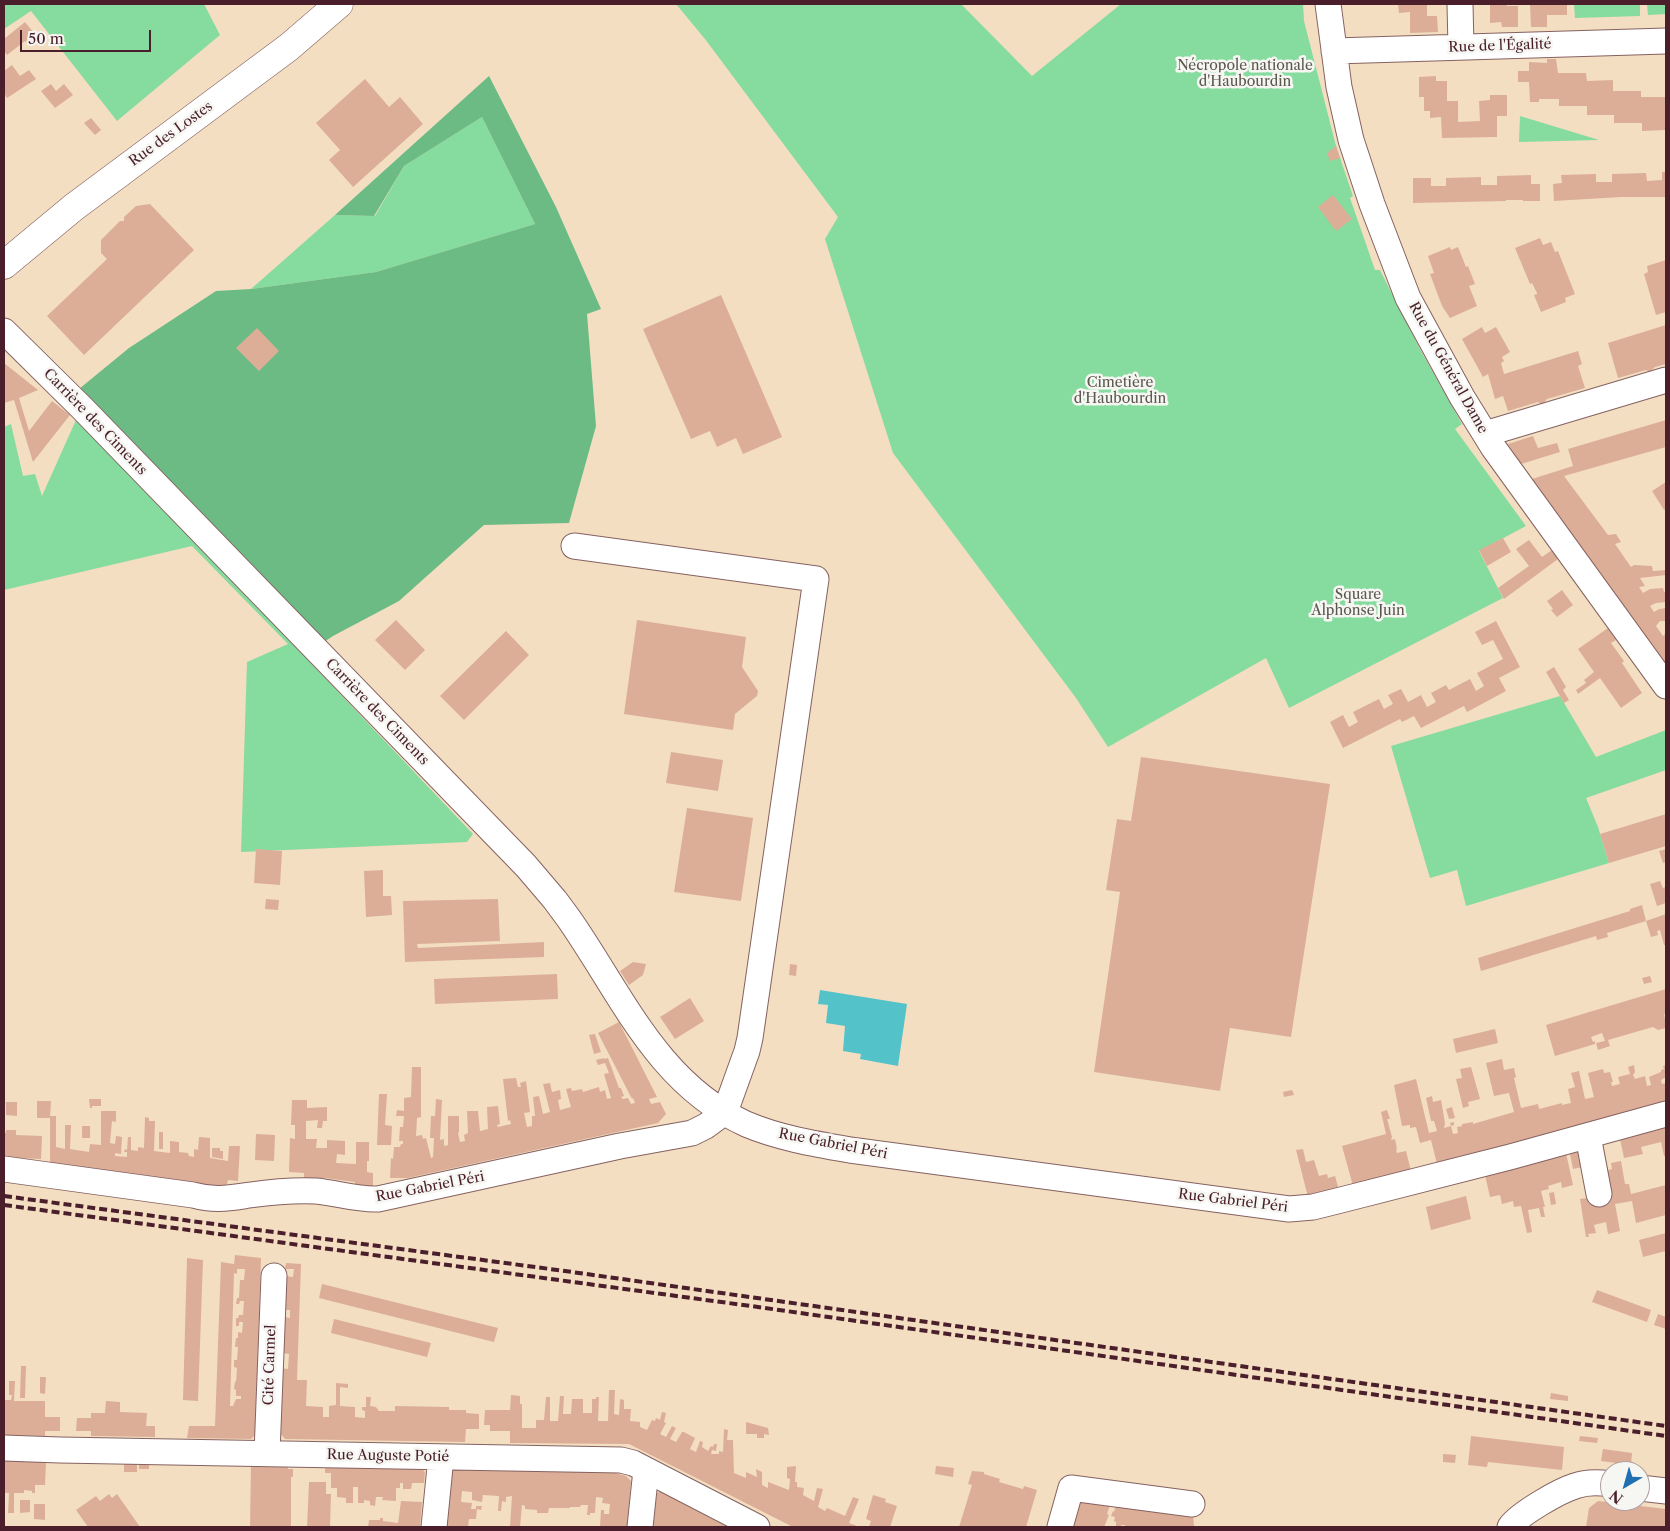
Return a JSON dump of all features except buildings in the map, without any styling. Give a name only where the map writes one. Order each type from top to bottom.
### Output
[{"type":"main road","name":"Rue des Lostes","points":[[4,265],[74,207],[289,47],[339,4]]},
{"type":"street","name":"Rue du Général Dame","points":[[1328,4],[1339,87],[1348,132],[1408,298],[1462,397],[1485,434],[1666,686]]},
{"type":"street","points":[[1460,4],[1461,47]]},
{"type":"street","name":"Rue de l'Égalité","points":[[1334,51],[1666,41]]},
{"type":"street","name":"Carrière des Ciments","points":[[4,331],[526,866],[569,919],[657,1053],[672,1071],[694,1090],[725,1112]]},
{"type":"street","points":[[1485,434],[1666,380]]},
{"type":"street","points":[[574,546],[816,579],[750,1038],[725,1112]]},
{"type":"street","name":"Rue Gabriel Péri","points":[[4,1169],[193,1195],[210,1199],[316,1191],[378,1199],[610,1148],[692,1133],[706,1126],[725,1112],[761,1129],[794,1139],[829,1146],[1289,1209],[1325,1204],[1666,1114]]},
{"type":"street","points":[[1588,1136],[1599,1194]]},
{"type":"street","name":"Cité Carmel","points":[[267,1454],[274,1276]]},
{"type":"street","name":"Rue Auguste Potié","points":[[4,1448],[621,1460],[646,1470],[757,1527]]},
{"type":"street","points":[[434,1527],[441,1457]]},
{"type":"street","points":[[640,1527],[646,1470]]},
{"type":"street","points":[[1510,1527],[1519,1517],[1568,1488],[1585,1483],[1600,1484]]},
{"type":"street","points":[[1060,1527],[1071,1488],[1192,1504]]},
{"type":"street","points":[[1650,1489],[1666,1491]]},
{"type":"green space","points":[[4,4],[204,4],[220,35],[117,121],[31,11],[4,29]]},
{"type":"green space","name":"Cimetière d'Haubourdin","points":[[676,4],[961,4],[1032,76],[1121,4],[1303,4],[1304,21],[1336,146],[1353,196],[1350,198],[1375,270],[1380,270],[1421,351],[1462,424],[1455,429],[1526,526],[1479,551],[1503,598],[1289,708],[1266,658],[1108,747],[1076,698],[893,453],[825,239],[838,217],[705,39]]},
{"type":"green space","points":[[1574,4],[1640,4],[1640,16],[1575,18]]},
{"type":"green space","points":[[1647,4],[1666,4],[1666,14],[1648,15]]},
{"type":"green space","points":[[489,76],[556,207],[601,309],[587,314],[596,426],[569,523],[484,525],[399,601],[324,642],[282,596],[79,389],[129,348],[216,291],[251,289],[376,272],[535,224],[482,117],[404,166],[374,216],[335,215]]},
{"type":"green space","points":[[1520,116],[1599,140],[1519,142]]},
{"type":"green space","points":[[482,117],[535,224],[376,272],[251,289],[335,215],[375,216],[404,166]]},
{"type":"green space","points":[[76,420],[118,429],[282,596],[324,642],[307,659],[473,834],[467,842],[241,852],[247,662],[288,644],[192,546],[4,590],[4,427],[11,424],[23,476],[35,474],[42,496]]},
{"type":"green space","points":[[1560,696],[1596,757],[1666,730],[1666,770],[1586,798],[1598,827],[1609,863],[1466,906],[1457,870],[1430,878],[1391,746]]},
{"type":"water","points":[[820,990],[907,1004],[898,1066],[860,1059],[861,1054],[843,1051],[845,1026],[826,1023],[828,1005],[818,1004]]},
{"type":"railway","points":[[4,1196],[565,1271],[1666,1426]]},
{"type":"railway","points":[[4,1205],[758,1307],[1666,1436]]},
{"type":"park label","name":"Nécropole nationale d'Haubourdin","points":[[1245,74]]},
{"type":"park label","name":"Square Alphonse Juin","points":[[1358,604]]}]
